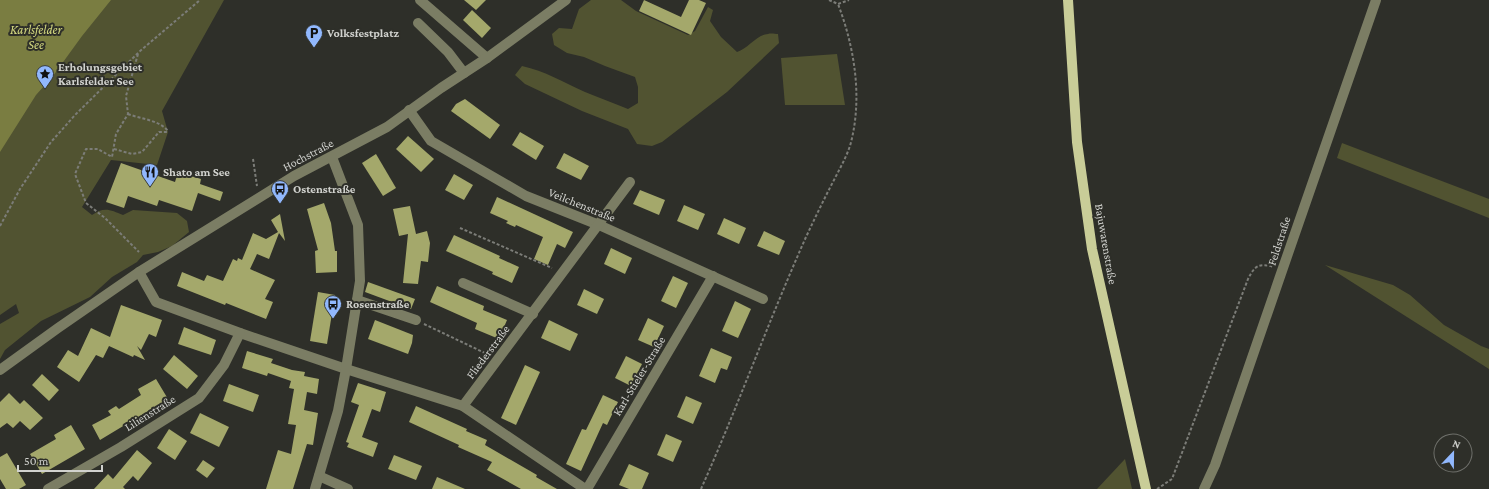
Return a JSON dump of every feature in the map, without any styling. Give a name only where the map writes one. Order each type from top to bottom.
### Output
[{"type":"main road","name":"Bajuwarenstraße","points":[[1068,0],[1077,142],[1092,249],[1146,489]]},
{"type":"street","points":[[420,0],[487,58]]},
{"type":"street","name":"Hochstraße","points":[[0,370],[139,272],[294,176],[387,127],[409,110],[487,58],[566,0]]},
{"type":"street","name":"Feldstraße","points":[[1204,489],[1215,465],[1376,0]]},
{"type":"street","points":[[418,23],[448,52],[464,73]]},
{"type":"street","name":"Veilchenstraße","points":[[409,110],[431,141],[526,196],[599,225],[763,298]]},
{"type":"street","points":[[315,489],[338,411],[360,281],[358,225],[332,157]]},
{"type":"street","name":"Fliederstraße","points":[[463,406],[564,273],[630,182]]},
{"type":"street","points":[[139,272],[156,302],[240,333],[346,369],[463,406],[586,489]]},
{"type":"street","name":"Karl-Stieler-Straße","points":[[586,489],[713,276]]},
{"type":"street","points":[[463,283],[533,314]]},
{"type":"street","points":[[357,300],[416,320]]},
{"type":"street","name":"Lilienstraße","points":[[48,489],[121,447],[199,398],[224,365],[240,333]]},
{"type":"street","points":[[319,476],[348,489]]},
{"type":"path","points":[[0,226],[20,189],[51,142],[75,115],[139,52],[200,0]]},
{"type":"path","points":[[701,489],[718,453],[779,299],[815,219],[846,156],[852,139],[855,121],[856,89],[849,35],[838,4],[830,0]]},
{"type":"path","points":[[838,4],[849,0]]},
{"type":"path","points":[[139,52],[126,96],[128,114],[116,134],[112,157],[98,149],[86,150],[75,174],[86,203],[105,218],[139,252]]},
{"type":"path","points":[[114,149],[132,154],[142,152],[159,132],[168,132],[164,126],[128,114]]},
{"type":"path","points":[[253,159],[259,198]]},
{"type":"path","points":[[460,228],[564,273]]},
{"type":"path","points":[[1158,489],[1172,479],[1253,268],[1263,264],[1283,269]]},
{"type":"path","points":[[416,320],[499,359]]},
{"type":"shaded area","points":[[0,0],[224,0],[162,111],[168,132],[157,165],[111,160],[82,207],[92,215],[100,210],[111,210],[123,215],[133,210],[177,213],[187,221],[189,232],[172,246],[158,252],[143,255],[137,262],[112,277],[90,297],[41,321],[5,350],[0,359],[0,324],[19,313],[16,304],[0,315]]},
{"type":"shaded area","points":[[591,0],[621,0],[636,11],[688,35],[695,31],[708,7],[713,10],[710,21],[721,37],[737,52],[764,35],[778,34],[779,43],[727,92],[662,142],[652,146],[637,144],[628,129],[582,111],[525,84],[515,75],[522,66],[546,74],[585,92],[628,109],[638,103],[638,87],[635,77],[584,57],[567,53],[554,45],[552,34],[559,28],[572,29],[579,9]]},
{"type":"shaded area","points":[[837,54],[845,105],[785,105],[781,58]]},
{"type":"shaded area","points":[[1342,143],[1489,199],[1489,218],[1337,158]]},
{"type":"shaded area","points":[[1325,265],[1393,285],[1410,295],[1444,325],[1489,349],[1489,369]]},
{"type":"shaded area","points":[[1125,459],[1132,489],[1097,489]]},
{"type":"water","name":"Karlsfelder See","points":[[0,0],[111,0],[82,36],[53,76],[36,95],[0,152]]},
{"type":"building","points":[[464,0],[486,0],[476,10]]},
{"type":"building","points":[[644,0],[681,17],[689,0],[699,0],[706,3],[691,35],[639,11]]},
{"type":"building","points":[[472,10],[491,28],[482,38],[463,20]]},
{"type":"building","points":[[465,99],[500,125],[490,139],[451,111],[456,104]]},
{"type":"building","points":[[520,132],[544,146],[536,160],[512,145]]},
{"type":"building","points":[[408,136],[434,159],[421,172],[396,149]]},
{"type":"building","points":[[564,153],[589,166],[581,180],[556,168]]},
{"type":"building","points":[[376,154],[396,188],[383,196],[362,163]]},
{"type":"building","points":[[121,163],[175,182],[178,172],[201,179],[200,184],[223,192],[220,201],[198,193],[192,211],[159,200],[157,206],[128,196],[124,208],[106,202]]},
{"type":"building","points":[[454,174],[473,185],[464,200],[445,190]]},
{"type":"building","points":[[640,190],[665,200],[659,215],[633,204]]},
{"type":"building","points":[[497,197],[573,232],[565,248],[557,244],[548,265],[534,259],[543,237],[516,225],[515,227],[506,223],[508,221],[490,213]]},
{"type":"building","points":[[324,203],[331,223],[335,251],[337,251],[337,272],[316,273],[315,251],[318,250],[307,209]]},
{"type":"building","points":[[684,205],[705,214],[698,230],[677,221]]},
{"type":"building","points":[[410,206],[416,234],[427,231],[430,243],[428,262],[421,261],[418,284],[403,283],[408,234],[399,236],[393,209]]},
{"type":"building","points":[[280,214],[285,241],[279,233],[269,259],[257,254],[250,269],[275,280],[265,299],[273,302],[266,319],[177,286],[182,272],[204,281],[207,275],[223,281],[233,259],[237,261],[238,258],[242,260],[253,233],[266,239],[278,232],[271,220]]},
{"type":"building","points":[[724,218],[746,228],[739,244],[717,234]]},
{"type":"building","points":[[764,231],[785,241],[779,255],[757,246]]},
{"type":"building","points":[[454,235],[500,256],[499,258],[519,267],[512,283],[492,274],[493,272],[446,251]]},
{"type":"building","points":[[611,248],[632,258],[625,274],[604,264]]},
{"type":"building","points":[[673,276],[688,283],[676,308],[661,301]]},
{"type":"building","points":[[368,282],[415,299],[411,309],[365,292]]},
{"type":"building","points":[[437,286],[484,306],[483,310],[507,320],[499,339],[475,329],[477,323],[430,302]]},
{"type":"building","points":[[584,289],[604,299],[597,314],[577,305]]},
{"type":"building","points":[[318,292],[335,295],[327,344],[310,341]]},
{"type":"building","points":[[735,301],[751,309],[738,338],[722,331]]},
{"type":"building","points":[[121,305],[162,320],[156,337],[149,334],[141,350],[137,346],[145,360],[134,355],[133,357],[109,346],[103,358],[96,355],[79,382],[57,367],[68,350],[78,356],[91,328],[110,337]]},
{"type":"building","points":[[648,318],[664,326],[654,347],[638,340]]},
{"type":"building","points":[[375,320],[413,335],[408,354],[368,339]]},
{"type":"building","points":[[549,320],[578,334],[570,351],[541,338]]},
{"type":"building","points":[[184,327],[216,340],[211,355],[178,344]]},
{"type":"building","points":[[711,348],[732,357],[727,370],[721,368],[715,383],[699,376]]},
{"type":"building","points":[[247,351],[273,359],[271,363],[292,370],[305,372],[304,376],[319,379],[317,394],[307,392],[304,410],[318,413],[313,445],[307,444],[293,489],[266,489],[278,450],[291,454],[296,425],[288,424],[294,389],[289,388],[291,381],[268,373],[267,376],[242,368]]},
{"type":"building","points":[[174,355],[198,376],[187,389],[163,369]]},
{"type":"building","points":[[626,356],[642,364],[631,386],[615,378]]},
{"type":"building","points":[[525,365],[540,372],[516,425],[501,418]]},
{"type":"building","points":[[42,374],[59,390],[49,401],[32,385]]},
{"type":"building","points":[[156,379],[168,399],[100,440],[92,425],[111,415],[108,411],[116,406],[119,409],[141,395],[138,389]]},
{"type":"building","points":[[358,383],[386,392],[380,412],[372,409],[362,437],[378,443],[373,457],[347,447],[349,443],[346,442],[359,405],[351,402]]},
{"type":"building","points":[[229,384],[259,395],[253,412],[223,401]]},
{"type":"building","points":[[9,393],[20,404],[24,400],[43,418],[30,430],[20,421],[13,428],[7,423],[0,428],[0,402]]},
{"type":"building","points":[[603,395],[618,402],[607,425],[603,423],[581,471],[566,464],[582,429],[586,430]]},
{"type":"building","points":[[686,396],[702,403],[693,424],[677,417]]},
{"type":"building","points":[[416,406],[467,429],[466,431],[487,440],[485,445],[537,475],[536,477],[557,489],[521,489],[487,470],[492,462],[458,447],[459,445],[409,422]]},
{"type":"building","points":[[200,413],[229,427],[219,447],[190,433]]},
{"type":"building","points":[[71,425],[85,449],[42,474],[30,454],[56,439],[54,435]]},
{"type":"building","points":[[169,429],[187,441],[175,460],[157,448]]},
{"type":"building","points":[[666,434],[682,441],[673,462],[657,455]]},
{"type":"building","points":[[137,450],[152,463],[138,481],[133,476],[123,487],[125,489],[94,489],[108,474],[113,479]]},
{"type":"building","points":[[7,453],[26,485],[19,489],[6,489],[0,479],[0,457]]},
{"type":"building","points":[[394,455],[422,466],[416,480],[388,469]]},
{"type":"building","points":[[203,460],[215,468],[207,478],[196,470]]},
{"type":"building","points":[[629,464],[649,473],[642,489],[629,489],[619,485]]},
{"type":"building","points":[[437,477],[465,489],[432,489]]},
{"type":"place","name":"Volksfestplatz","points":[[314,48]]},
{"type":"place","name":"Erholungsgebiet Karlsfelder See","points":[[45,89]]},
{"type":"place","name":"Shato am See","points":[[150,187]]},
{"type":"place","name":"Ostenstraße","points":[[280,204]]},
{"type":"place","name":"Rosenstraße","points":[[333,319]]}]
